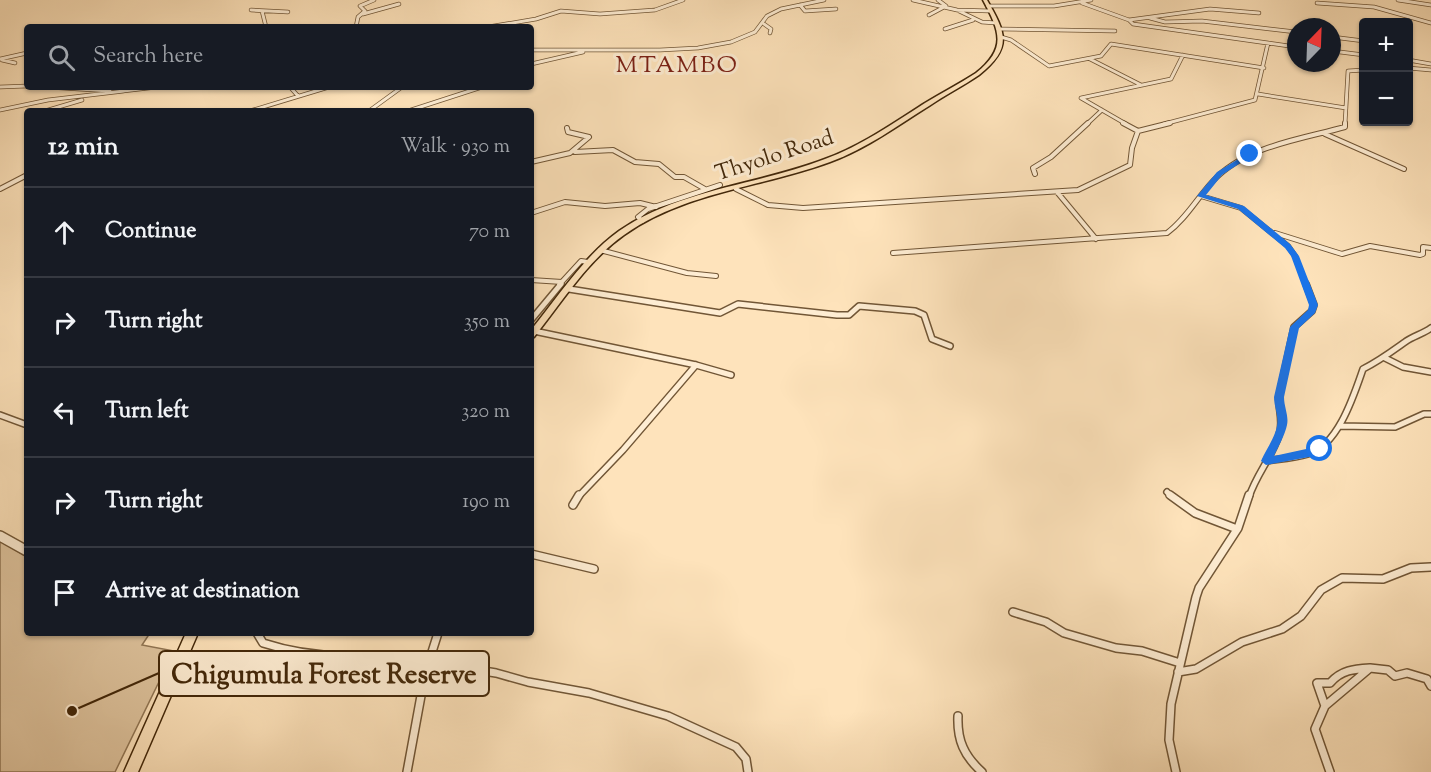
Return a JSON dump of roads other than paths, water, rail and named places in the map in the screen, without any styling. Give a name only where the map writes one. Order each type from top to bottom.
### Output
[{"type":"highway","points":[[988,6],[1001,37]]},
{"type":"highway","name":"Thyolo Road","points":[[534,332],[588,262],[616,236],[676,206],[817,165],[870,141],[975,76],[996,54],[1001,37]]},
{"type":"highway","points":[[131,772],[191,636]]},
{"type":"street","points":[[358,24],[358,17],[365,11],[360,6],[374,0]]},
{"type":"street","points":[[506,24],[536,19],[561,11],[603,14],[655,10],[683,0]]},
{"type":"street","points":[[534,50],[567,48],[587,51],[711,47],[748,37],[764,24],[767,16],[777,11],[824,0]]},
{"type":"street","points":[[913,0],[945,6],[998,26],[1114,31]]},
{"type":"street","points":[[938,0],[945,6]]},
{"type":"street","points":[[1023,0],[1023,6]]},
{"type":"street","points":[[957,10],[988,6],[1082,3],[1091,0]]},
{"type":"street","points":[[1371,0],[1374,7]]},
{"type":"street","points":[[1398,0],[1431,5]]},
{"type":"street","points":[[1082,3],[1130,20],[1136,25],[1287,46]]},
{"type":"street","points":[[1317,3],[1374,7],[1431,23]]},
{"type":"street","points":[[362,14],[399,4]]},
{"type":"street","points":[[800,5],[805,11],[836,9]]},
{"type":"street","points":[[929,15],[945,6]]},
{"type":"street","points":[[262,11],[271,8]]},
{"type":"street","points":[[1130,20],[1210,9],[1259,13]]},
{"type":"street","points":[[251,10],[288,12]]},
{"type":"street","points":[[262,11],[262,18],[267,24]]},
{"type":"street","points":[[1148,17],[1165,22],[1202,21],[1287,32]]},
{"type":"street","points":[[945,29],[975,19]]},
{"type":"street","points":[[764,24],[771,29],[770,33]]},
{"type":"street","points":[[1001,37],[1011,40],[1049,66],[1102,56],[1111,44],[1264,68]]},
{"type":"street","points":[[1341,38],[1359,40]]},
{"type":"street","points":[[1183,55],[1171,79],[1081,98],[1138,131],[1246,104],[1256,100],[1268,43]]},
{"type":"street","points":[[534,63],[587,51]]},
{"type":"street","points":[[1341,52],[1359,54]]},
{"type":"street","points":[[0,59],[24,54]]},
{"type":"street","points":[[0,59],[15,63]]},
{"type":"street","points":[[1090,59],[1141,85]]},
{"type":"street","points":[[1413,61],[1431,64]]},
{"type":"street","points":[[1413,68],[1431,70]]},
{"type":"street","points":[[893,253],[1167,233],[1178,225],[1220,173],[1250,154],[1344,127],[1348,71],[1359,70]]},
{"type":"street","points":[[0,87],[24,86]]},
{"type":"street","points":[[93,90],[124,92]]},
{"type":"street","points":[[0,110],[48,100],[137,90]]},
{"type":"street","points":[[293,90],[298,96]]},
{"type":"street","points":[[260,108],[319,90]]},
{"type":"street","points":[[373,108],[398,90]]},
{"type":"street","points":[[420,108],[470,90]]},
{"type":"street","points":[[1258,94],[1346,108]]},
{"type":"street","points":[[54,108],[89,97]]},
{"type":"street","points":[[1035,174],[1033,168],[1051,157],[1102,110]]},
{"type":"street","points":[[567,129],[568,132],[589,137],[575,152]]},
{"type":"street","points":[[736,189],[757,203],[766,206],[803,208],[1081,189],[1130,165],[1132,148],[1138,131]]},
{"type":"street","points":[[1325,134],[1404,169]]},
{"type":"street","points":[[534,161],[605,147],[621,151],[634,162],[659,164],[675,177],[684,177],[705,189]]},
{"type":"street","points":[[0,189],[24,177]]},
{"type":"street","points":[[642,221],[638,218],[639,214],[720,185]]},
{"type":"street","points":[[1057,192],[1096,239]]},
{"type":"street","points":[[1176,772],[1169,742],[1170,719],[1180,663],[1200,588],[1237,529],[1246,511],[1251,490],[1282,426],[1278,408],[1279,397],[1294,327],[1312,311],[1314,305],[1295,256],[1288,246],[1241,208],[1201,196]]},
{"type":"street","points":[[534,212],[565,202],[605,206],[640,203],[656,207]]},
{"type":"street","points":[[1268,231],[1342,254],[1370,246],[1420,255],[1423,254],[1423,248],[1431,248]]},
{"type":"street","points":[[600,250],[630,255],[673,271],[700,277],[716,276]]},
{"type":"street","points":[[534,316],[579,262],[588,262]]},
{"type":"street","points":[[534,280],[562,282]]},
{"type":"street","points":[[569,289],[720,313],[738,304],[837,315],[849,315],[859,306],[915,311],[924,315],[933,339],[950,346]]},
{"type":"street","points":[[1266,461],[1316,452],[1347,415],[1363,369],[1385,358],[1407,339],[1420,336],[1431,328]]},
{"type":"street","points":[[534,333],[696,365],[732,375]]},
{"type":"street","points":[[1385,358],[1403,367],[1431,372]]},
{"type":"street","points":[[573,505],[580,494],[623,450],[696,365]]},
{"type":"street","points":[[1340,426],[1395,427],[1424,414],[1431,414]]},
{"type":"street","points":[[0,415],[24,425]]},
{"type":"street","points":[[1167,492],[1180,504],[1201,516],[1227,523],[1237,529]]},
{"type":"street","points":[[0,536],[24,549]]},
{"type":"street","points":[[534,555],[594,568]]},
{"type":"street","points":[[1178,672],[1196,669],[1242,642],[1282,629],[1301,616],[1321,590],[1342,578],[1383,579],[1411,568],[1431,567]]},
{"type":"street","points":[[1013,612],[1046,622],[1064,633],[1116,648],[1142,651],[1180,663]]},
{"type":"street","points":[[259,636],[263,643],[277,649],[332,656],[356,655]]},
{"type":"street","points":[[407,772],[426,670],[437,636]]},
{"type":"street","points":[[426,670],[453,666],[486,671],[528,682],[589,693],[668,716],[736,747],[746,759],[748,772]]},
{"type":"street","points":[[1330,772],[1315,729],[1325,706],[1370,668]]},
{"type":"street","points":[[1325,706],[1317,683],[1330,683],[1335,676],[1351,669],[1388,670],[1395,676],[1407,673],[1427,679],[1431,686]]},
{"type":"street","points":[[958,716],[957,729],[962,750],[971,763],[982,772]]},
{"type":"place","name":"Chigumula Forest Reserve","points":[[72,711]]},
{"type":"district","name":"MTAMBO","points":[[677,64]]}]
